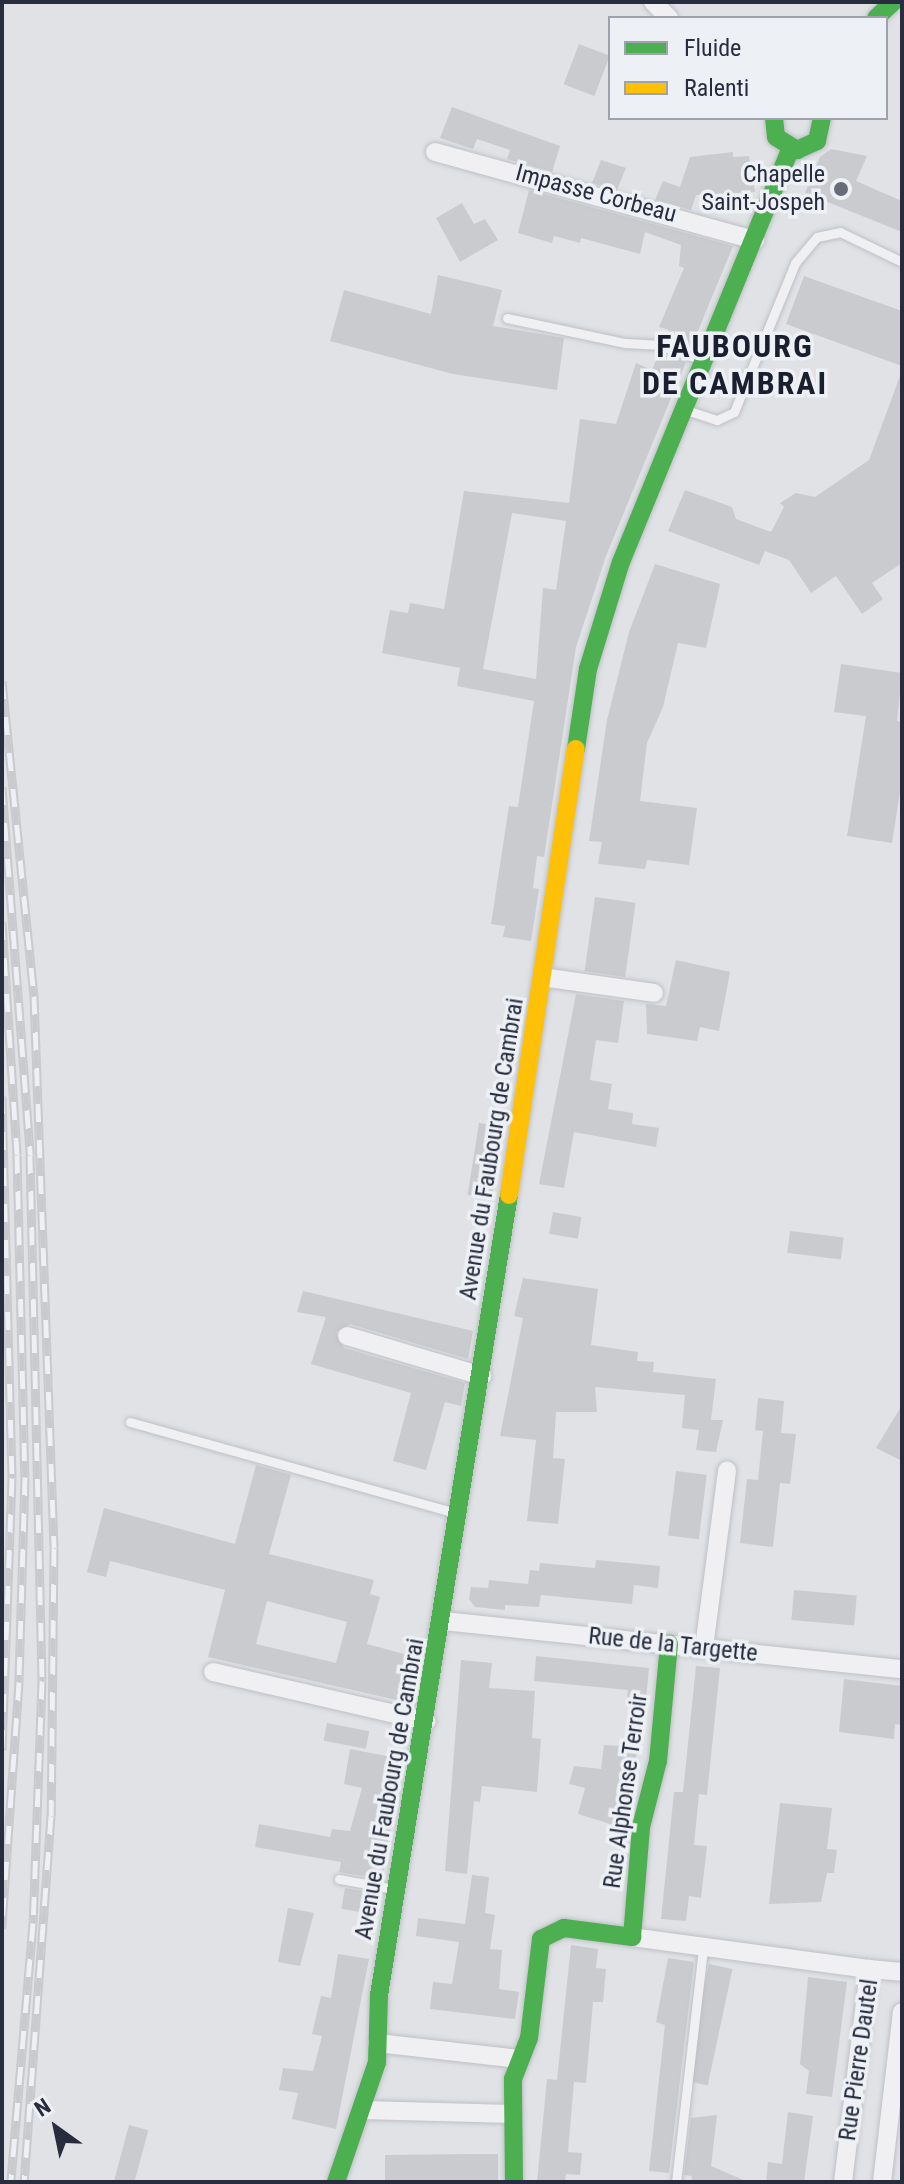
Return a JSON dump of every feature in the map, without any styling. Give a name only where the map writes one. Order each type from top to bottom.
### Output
[{"type":"street","points":[[878,16],[893,2]]},
{"type":"street","points":[[774,120],[776,137],[790,149],[814,143],[821,120]]},
{"type":"street","name":"Avenue du Faubourg de Cambrai","points":[[336,2182],[372,2085],[379,1995],[482,1376],[576,728],[592,652],[615,579],[790,149]]},
{"type":"street","name":"Impasse Corbeau","points":[[435,152],[755,240]]},
{"type":"street","points":[[542,977],[654,993]]},
{"type":"street","points":[[347,1336],[482,1376]]},
{"type":"street","points":[[704,1648],[727,1470]]},
{"type":"street","name":"Rue de la Targette","points":[[443,1621],[902,1669]]},
{"type":"street","name":"Rue Alphonse Terroir","points":[[632,1937],[641,1827],[658,1761],[669,1644]]},
{"type":"street","points":[[213,1672],[426,1721]]},
{"type":"street","points":[[514,2182],[513,2114],[519,2059],[529,2038],[538,1949],[545,1935],[564,1928],[869,1969]]},
{"type":"street","name":"Rue Pierre Dautel","points":[[843,2182],[869,1969],[902,1972]]},
{"type":"street","name":"Rue Pierre Dautel","points":[[882,2182],[902,2012]]},
{"type":"street","points":[[377,2043],[519,2059]]},
{"type":"street","points":[[362,2110],[513,2114]]},
{"type":"lane","points":[[685,409],[717,420],[734,412],[795,263],[817,237],[840,232],[902,262]]},
{"type":"lane","points":[[507,318],[658,345],[706,361]]},
{"type":"lane","points":[[130,1422],[422,1507],[460,1513]]},
{"type":"lane","points":[[339,1879],[398,1890]]},
{"type":"lane","points":[[676,2182],[703,1947]]},
{"type":"building","points":[[579,44],[608,55],[594,96],[564,84]]},
{"type":"building","points":[[452,107],[560,146],[552,172],[507,159],[510,150],[477,139],[473,149],[440,138]]},
{"type":"building","name":"Chapelle Saint-Jospeh","points":[[831,149],[867,156],[856,181],[902,201],[902,232],[805,193],[820,157]]},
{"type":"building","points":[[733,152],[733,157],[749,156],[755,192],[696,195],[691,210],[655,200],[663,181],[680,187],[690,157]]},
{"type":"building","points":[[601,160],[626,168],[617,190],[592,183]]},
{"type":"building","points":[[529,190],[733,246],[691,348],[665,339],[669,330],[659,327],[684,268],[679,266],[681,245],[645,232],[640,254],[581,238],[580,243],[554,236],[552,243],[518,233]]},
{"type":"building","points":[[462,203],[474,224],[485,219],[498,240],[460,262],[436,218]]},
{"type":"building","points":[[438,275],[502,290],[493,326],[564,338],[557,390],[453,374],[330,341],[344,290],[431,314]]},
{"type":"building","points":[[804,276],[902,311],[902,366],[786,324]]},
{"type":"building","points":[[659,353],[686,362],[606,556],[576,647],[544,857],[537,856],[533,888],[539,889],[531,941],[503,937],[505,926],[491,924],[509,806],[518,807],[534,701],[457,686],[460,668],[382,653],[390,610],[408,613],[410,603],[444,609],[464,491],[569,503],[580,419],[616,424],[636,363],[652,370]],"holes":[[[512,513],[566,521],[556,590],[543,588],[536,679],[483,669]]]},
{"type":"building","points":[[900,376],[902,563],[872,583],[883,599],[862,614],[836,576],[811,593],[789,560],[765,551],[759,565],[668,531],[685,490],[732,507],[736,519],[771,532],[784,507],[780,503],[796,493],[815,497],[869,460]]},
{"type":"building","points":[[655,564],[720,584],[706,648],[678,643],[663,707],[647,743],[640,801],[697,808],[689,865],[647,860],[645,869],[598,864],[602,842],[589,841],[607,720],[629,632]]},
{"type":"building","points":[[841,664],[902,673],[897,721],[902,722],[902,779],[892,843],[847,836],[866,716],[834,712]]},
{"type":"building","points":[[595,897],[636,903],[625,977],[585,971]]},
{"type":"building","points":[[676,960],[730,972],[719,1031],[700,1027],[697,1041],[647,1034],[646,1004],[666,1006]]},
{"type":"building","points":[[576,994],[624,1001],[618,1043],[596,1040],[590,1080],[612,1084],[608,1109],[633,1113],[632,1124],[659,1128],[656,1147],[574,1132],[564,1188],[539,1184]]},
{"type":"building","points":[[479,1123],[503,1127],[491,1199],[468,1195]]},
{"type":"building","points":[[553,1212],[582,1217],[578,1239],[549,1234]]},
{"type":"building","points":[[790,1231],[844,1238],[841,1259],[787,1253]]},
{"type":"building","points":[[523,1278],[598,1289],[591,1345],[638,1352],[637,1361],[654,1362],[653,1372],[716,1379],[711,1420],[723,1420],[716,1452],[696,1450],[699,1430],[682,1428],[685,1395],[595,1387],[597,1412],[556,1412],[553,1458],[565,1459],[558,1524],[527,1521],[536,1440],[500,1436],[523,1318],[514,1316]]},
{"type":"building","points":[[303,1291],[473,1331],[468,1359],[350,1324],[336,1332],[344,1348],[465,1383],[461,1406],[445,1402],[426,1470],[393,1461],[411,1393],[311,1364],[326,1317],[297,1312]]},
{"type":"building","points":[[758,1398],[784,1401],[781,1433],[796,1434],[790,1484],[780,1483],[773,1547],[740,1543],[747,1479],[758,1480],[763,1431],[755,1430]]},
{"type":"building","points":[[902,1405],[902,1461],[876,1448]]},
{"type":"building","points":[[256,1465],[291,1475],[269,1554],[374,1580],[370,1594],[380,1597],[367,1644],[408,1655],[401,1701],[208,1657],[225,1590],[110,1561],[106,1577],[87,1572],[104,1508],[235,1544]],"holes":[[[267,1601],[347,1622],[336,1663],[256,1644]]]},
{"type":"building","points":[[676,1471],[707,1475],[699,1539],[668,1536]]},
{"type":"building","points":[[596,1560],[660,1566],[658,1588],[634,1585],[632,1604],[541,1595],[539,1607],[505,1605],[505,1610],[475,1607],[469,1599],[471,1587],[488,1588],[489,1580],[528,1584],[530,1570],[539,1571],[540,1563],[595,1568]]},
{"type":"building","points":[[794,1590],[857,1595],[854,1625],[791,1620]]},
{"type":"building","points":[[536,1656],[649,1668],[646,1699],[627,1697],[628,1690],[534,1681]]},
{"type":"building","points":[[461,1660],[492,1663],[489,1688],[535,1691],[532,1738],[541,1739],[537,1792],[482,1786],[480,1802],[474,1801],[467,1874],[445,1871]]},
{"type":"building","points":[[696,1666],[720,1668],[707,1795],[699,1794],[694,1845],[707,1846],[701,1898],[689,1896],[686,1921],[661,1919],[674,1792],[683,1792]]},
{"type":"building","points":[[844,1679],[902,1686],[902,1725],[895,1724],[894,1739],[839,1732]]},
{"type":"building","points":[[327,1723],[369,1731],[366,1749],[324,1741]]},
{"type":"building","points":[[604,1745],[638,1747],[623,1828],[578,1814],[585,1788],[569,1784],[574,1766],[601,1769]]},
{"type":"building","points":[[350,1749],[402,1759],[382,1879],[339,1872],[341,1862],[255,1847],[259,1824],[330,1837],[332,1829],[350,1831],[362,1788],[344,1784]]},
{"type":"building","points":[[780,1803],[832,1808],[827,1849],[837,1850],[834,1873],[827,1873],[821,1902],[769,1904]]},
{"type":"building","points":[[472,1875],[489,1877],[485,1913],[495,1915],[490,1949],[502,1950],[499,1989],[519,1992],[515,2019],[430,2009],[433,1982],[452,1984],[459,1942],[416,1936],[418,1918],[465,1924]]},
{"type":"building","points":[[345,1888],[380,1894],[377,1915],[341,1909]]},
{"type":"building","points":[[288,1908],[314,1913],[300,1966],[278,1962]]},
{"type":"building","points":[[571,1945],[598,1949],[596,1968],[606,1969],[603,2002],[593,2002],[586,2083],[574,2082],[568,2152],[582,2153],[580,2175],[566,2174],[565,2182],[537,2182],[547,2079],[557,2080]]},
{"type":"building","points":[[338,1954],[369,1959],[336,2129],[292,2119],[298,2093],[279,2090],[283,2068],[313,2071],[322,2036],[312,2034],[321,1996],[331,1998]]},
{"type":"building","points":[[668,1958],[694,1962],[669,2173],[649,2171],[665,2025],[656,2022]]},
{"type":"building","points":[[709,1964],[732,1969],[708,2085],[684,2080]]},
{"type":"building","points":[[808,1977],[847,1982],[832,2097],[806,2094],[809,2071],[800,2064]]},
{"type":"building","points":[[788,2112],[813,2116],[804,2182],[766,2182],[768,2162],[782,2164]]},
{"type":"building","points":[[717,2115],[711,2166],[748,2182],[691,2182],[692,2176],[684,2175],[691,2118]]},
{"type":"building","points":[[129,2125],[148,2130],[134,2182],[114,2181]]},
{"type":"building","points":[[498,2154],[498,2182],[385,2182],[385,2155]]},
{"type":"railway","points":[[2,681],[34,996],[54,1548],[51,1816],[24,2182]]},
{"type":"railway","points":[[2,787],[30,1155],[42,1681],[33,1923],[11,2182]]},
{"type":"railway","points":[[2,922],[17,1155],[25,1477],[19,1682],[2,1928]]},
{"type":"railway","points":[[2,1096],[12,1478],[2,1750]]},
{"type":"traffic: fast","points":[[878,16],[893,2]]},
{"type":"traffic: fast","points":[[774,120],[776,137],[797,150],[817,141],[822,120]]},
{"type":"traffic: fast","points":[[576,749],[588,669],[621,562],[790,149]]},
{"type":"traffic: fast","points":[[336,2182],[377,2062],[379,1995],[509,1195]]},
{"type":"traffic: fast","points":[[514,2182],[513,2079],[529,2038],[541,1939],[564,1928],[632,1937],[641,1827],[658,1761],[669,1644]]},
{"type":"traffic: slow","points":[[509,1195],[576,749]]},
{"type":"place","name":"Chapelle Saint-Jospeh","points":[[841,189]]},
{"type":"district","name":"FAUBOURG DE CAMBRAI","points":[[735,366]]}]
